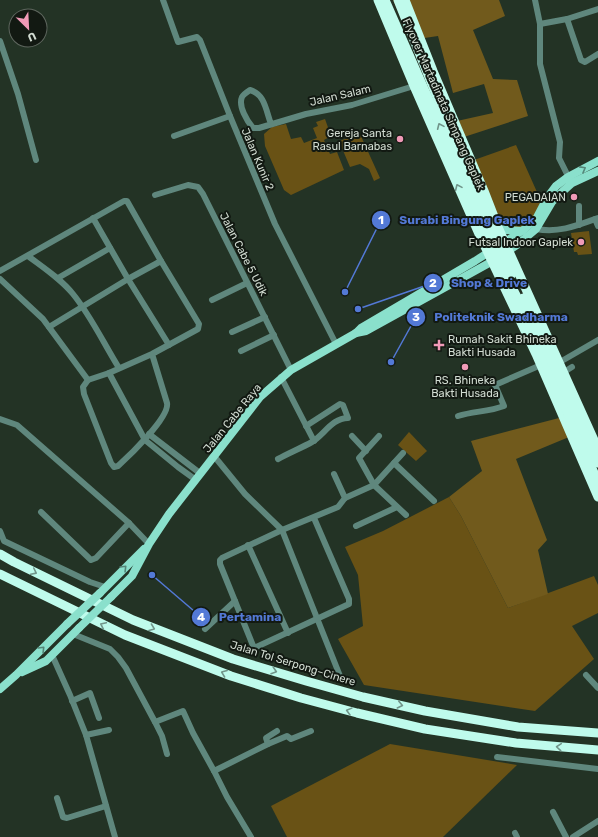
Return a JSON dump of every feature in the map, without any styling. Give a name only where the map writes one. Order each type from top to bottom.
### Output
[{"type":"highway","points":[[378,0],[489,257],[541,365],[598,497]]},
{"type":"highway","name":"Flyover Martadinata Simpang Gaplek","points":[[384,0],[480,214],[498,260],[518,299],[598,482]]},
{"type":"highway","name":"Flyover Martadinata Simpang Gaplek","points":[[398,0],[503,256],[536,323],[598,463]]},
{"type":"highway","points":[[405,0],[508,251],[560,362],[568,370],[598,449]]},
{"type":"highway","points":[[479,234],[490,232],[498,227]]},
{"type":"highway","points":[[499,277],[502,271],[507,269],[517,269]]},
{"type":"highway","name":"Jalan Tol Serpong–Cinere","points":[[0,554],[133,620],[233,658],[306,681],[363,697],[425,711],[518,727],[598,734]]},
{"type":"highway","points":[[0,574],[125,635],[231,676],[301,698],[425,729],[516,743],[598,750]]},
{"type":"main road","points":[[489,257],[504,241],[522,231],[536,219],[551,192],[598,161]]},
{"type":"main road","points":[[489,257],[508,251],[536,229],[552,202],[570,180],[598,170]]},
{"type":"main road","points":[[498,227],[507,230],[522,231]]},
{"type":"main road","name":"Jalan Cabe Raya","points":[[16,675],[46,660],[52,655],[132,576],[149,544],[169,514],[260,397],[281,377],[356,333],[366,331],[489,257]]},
{"type":"main road","name":"Jalan Cabe Raya","points":[[0,689],[149,544]]},
{"type":"street","name":"Jalan Kunir 2","points":[[163,0],[178,42],[197,37],[200,40],[275,224],[336,344]]},
{"type":"street","points":[[535,0],[540,24],[540,64],[560,142],[559,158],[570,180]]},
{"type":"street","points":[[540,24],[567,19],[598,9]]},
{"type":"street","points":[[567,19],[583,62],[598,54]]},
{"type":"street","points":[[0,41],[18,94],[36,160]]},
{"type":"street","name":"Jalan Salam","points":[[271,124],[261,97],[256,92],[250,90],[242,96],[241,103],[243,110],[253,128],[259,128],[306,114],[352,105],[414,86]]},
{"type":"street","points":[[174,136],[230,116]]},
{"type":"street","name":"Jalan Cabe 5 Udik","points":[[155,195],[188,185],[198,187],[203,194],[292,370]]},
{"type":"street","points":[[0,271],[124,201],[127,201],[200,326],[198,329],[152,354],[109,373],[88,380],[83,387],[84,394],[111,463],[114,467],[118,466],[147,437],[167,411],[168,407],[152,354]]},
{"type":"street","points":[[579,225],[580,206]]},
{"type":"street","points":[[94,218],[128,279],[169,345]]},
{"type":"street","points":[[536,229],[552,231],[579,225],[597,218],[598,226]]},
{"type":"street","points":[[58,278],[110,248]]},
{"type":"street","points":[[28,256],[58,278],[73,294],[82,306],[119,368]]},
{"type":"street","points":[[49,327],[82,306],[161,261]]},
{"type":"street","points":[[0,279],[34,310],[49,327],[88,380]]},
{"type":"street","points":[[212,300],[247,283]]},
{"type":"street","points":[[232,332],[265,317]]},
{"type":"street","points":[[241,351],[274,335]]},
{"type":"street","points":[[560,362],[598,340]]},
{"type":"street","points":[[458,416],[468,413],[490,411],[504,406],[495,385],[541,365]]},
{"type":"street","points":[[109,373],[147,437],[178,467],[198,477]]},
{"type":"street","points":[[281,377],[314,441]]},
{"type":"street","points":[[278,459],[314,441],[336,421],[343,418],[348,418],[342,405],[339,404],[306,426]]},
{"type":"street","points":[[0,419],[17,425],[129,523],[149,544]]},
{"type":"street","points":[[352,436],[366,450]]},
{"type":"street","points":[[379,436],[359,458],[374,485],[406,515]]},
{"type":"street","points":[[314,518],[350,602],[347,606],[254,648],[219,562],[222,558],[282,530],[338,507],[345,498],[374,485],[403,453]]},
{"type":"street","points":[[214,456],[245,494],[282,530],[340,676]]},
{"type":"street","points":[[394,463],[434,501]]},
{"type":"street","points":[[334,474],[345,498]]},
{"type":"street","points":[[356,526],[397,507]]},
{"type":"street","points":[[41,512],[91,560],[96,558],[129,523]]},
{"type":"street","points":[[0,531],[4,541],[90,582],[102,590]]},
{"type":"street","points":[[248,546],[288,633]]},
{"type":"street","points":[[205,629],[235,601]]},
{"type":"street","points":[[76,631],[110,650],[118,657],[126,668],[156,722],[167,754]]},
{"type":"street","points":[[52,655],[86,735],[115,837]]},
{"type":"street","points":[[586,675],[598,688]]},
{"type":"street","points":[[72,700],[90,692],[99,718]]},
{"type":"street","points":[[156,722],[183,710],[193,733],[227,797],[251,837]]},
{"type":"street","points":[[86,735],[109,730]]},
{"type":"street","points":[[268,744],[266,738],[277,731]]},
{"type":"street","points":[[214,770],[287,736],[291,738],[311,731]]},
{"type":"street","points":[[497,757],[598,769]]},
{"type":"street","points":[[57,798],[63,817],[67,818],[106,806]]},
{"type":"street","points":[[553,812],[566,837]]},
{"type":"street","points":[[573,837],[598,821]]},
{"type":"shaded area","points":[[393,0],[499,0],[505,16],[473,30],[493,79],[517,80],[528,116],[464,137],[457,121],[493,113],[484,84],[453,93],[438,36],[411,40]]},
{"type":"shaded area","points":[[325,119],[331,136],[324,140],[330,154],[337,152],[344,170],[291,195],[284,190],[265,146],[264,134],[272,127],[286,124],[291,139],[301,137],[304,143],[317,138],[313,128],[318,126],[316,122]]},
{"type":"shaded area","points":[[360,134],[380,178],[374,181],[369,169],[360,164],[350,167],[339,141]]},
{"type":"shaded area","points":[[516,145],[541,201],[535,214],[529,222],[521,227],[512,228],[500,224],[474,160]]},
{"type":"shaded area","name":"Futsal Indoor Gaplek","points":[[589,231],[592,254],[578,255],[577,252],[574,252],[571,233]]},
{"type":"shaded area","points":[[559,418],[569,437],[516,459],[547,540],[538,550],[548,594],[508,608],[461,516],[449,497],[482,471],[471,441]]},
{"type":"shaded area","points":[[409,432],[427,451],[416,461],[398,445]]},
{"type":"shaded area","points":[[449,497],[461,516],[508,608],[594,576],[598,585],[598,613],[572,626],[594,659],[535,711],[364,685],[338,639],[363,626],[358,575],[345,547],[383,531]]},
{"type":"shaded area","points":[[390,744],[517,765],[443,837],[287,837],[271,806]]},
{"type":"place","name":"Gereja Santa Rasul Barnabas","points":[[400,139]]},
{"type":"place","name":"PEGADAIAN","points":[[574,197]]},
{"type":"place","name":"Futsal Indoor Gaplek","points":[[581,242]]},
{"type":"place","name":"Surabi Bingung Gaplek","points":[[345,292]]},
{"type":"place","name":"Shop & Drive","points":[[358,309]]},
{"type":"place","name":"Rumah Sakit Bhineka Bakti Husada","points":[[439,345]]},
{"type":"place","name":"Politeknik Swadharma","points":[[391,362]]},
{"type":"place","name":"RS. Bhineka Bakti Husada","points":[[465,367]]},
{"type":"place","name":"Pertamina","points":[[152,575]]}]
